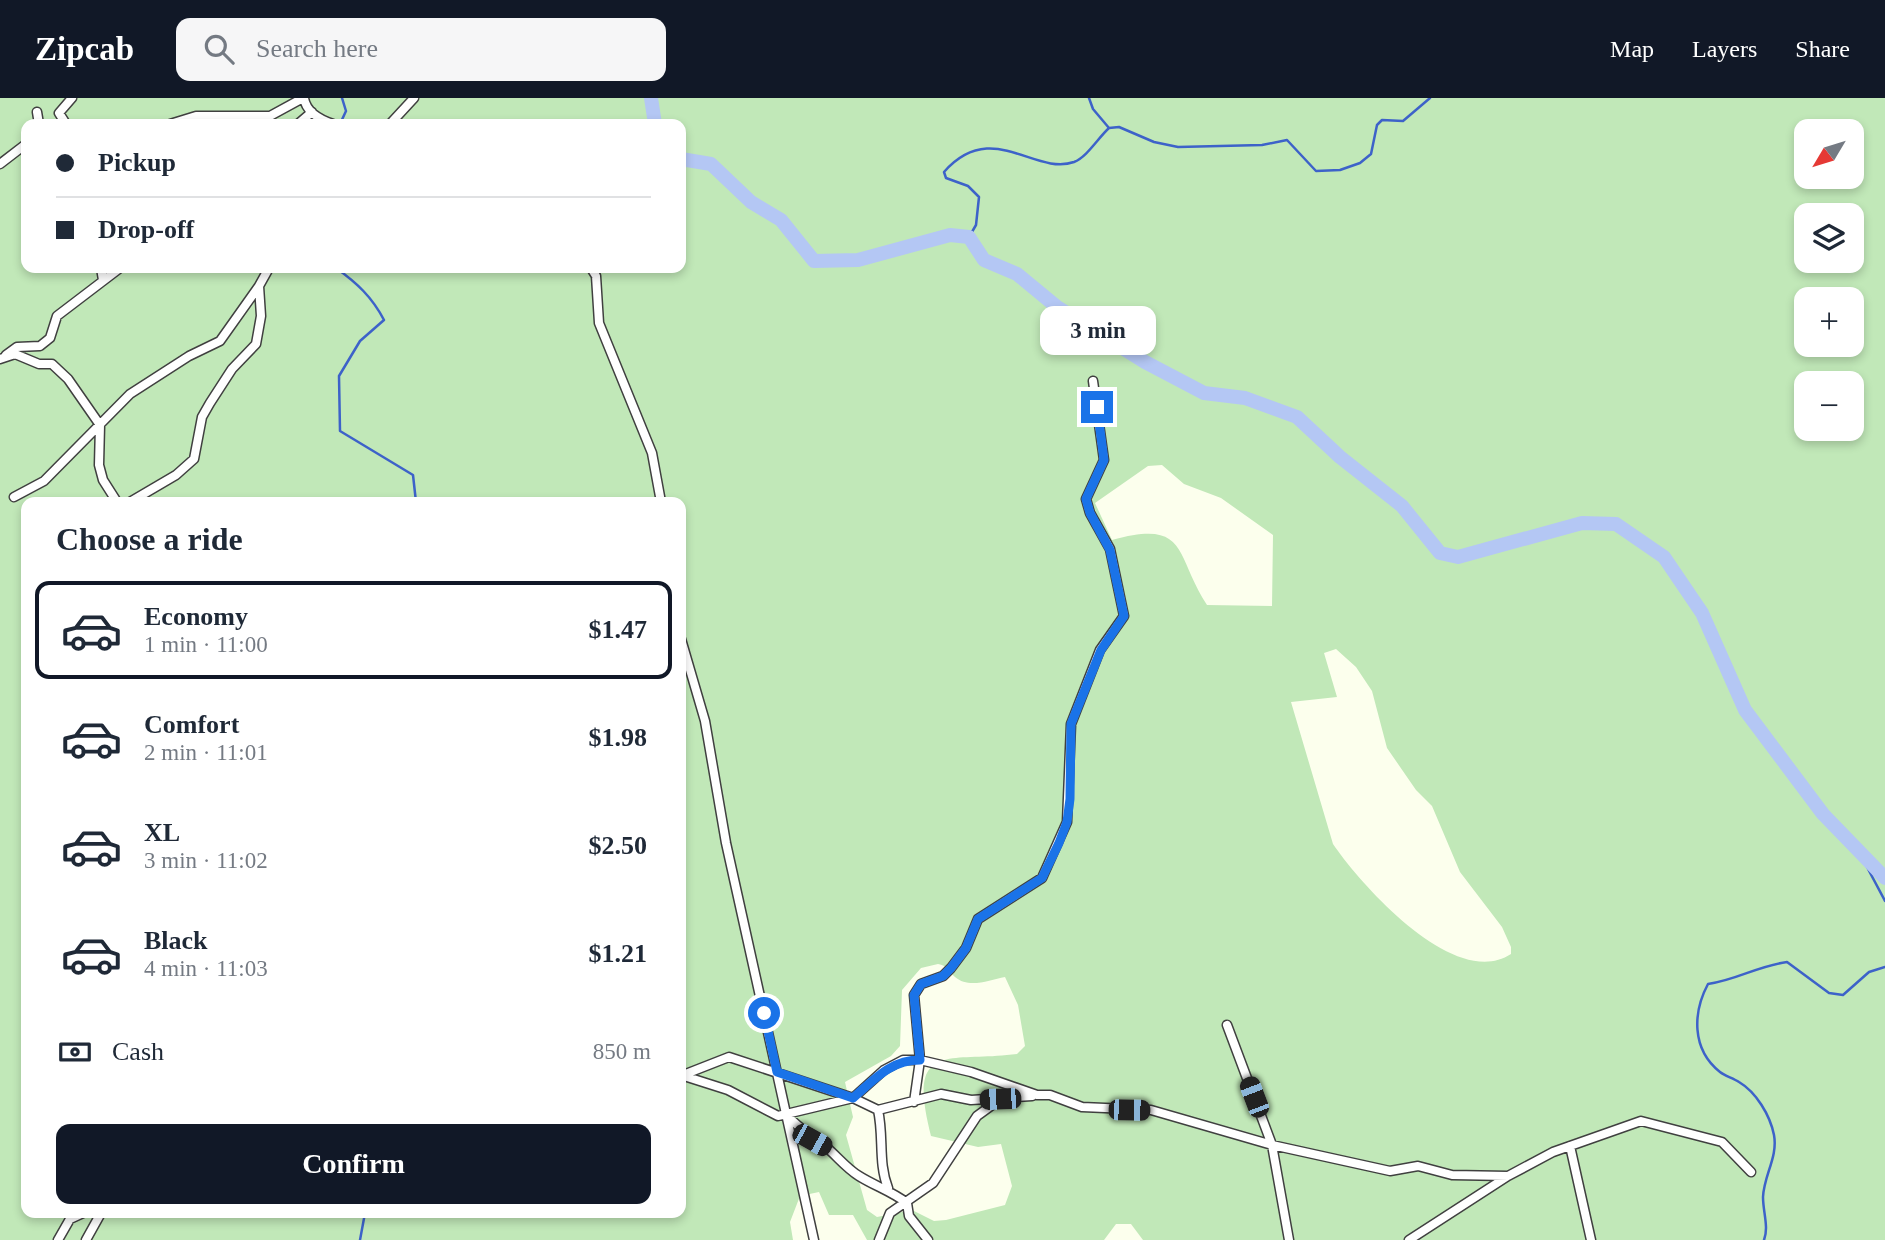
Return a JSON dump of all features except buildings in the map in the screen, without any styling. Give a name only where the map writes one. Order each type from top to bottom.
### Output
[{"type":"street","points":[[63,119],[59,113],[72,98]]},
{"type":"street","points":[[186,119],[196,116],[270,116],[303,98],[320,119]]},
{"type":"street","points":[[395,119],[414,98]]},
{"type":"street","points":[[37,112],[38,119]]},
{"type":"street","points":[[304,119],[312,112]]},
{"type":"street","points":[[0,164],[21,148]]},
{"type":"street","points":[[102,273],[103,280]]},
{"type":"street","points":[[2,358],[17,347],[40,346],[50,338],[57,316],[113,273]]},
{"type":"street","points":[[14,497],[44,481],[130,394],[189,356],[220,341],[266,273]]},
{"type":"street","points":[[594,273],[598,323],[652,453],[660,497]]},
{"type":"street","points":[[139,497],[176,475],[194,459],[202,417],[232,369],[256,344],[261,316],[259,286]]},
{"type":"street","points":[[2,358],[15,354],[39,364],[52,364],[68,379],[100,425],[99,465],[103,480],[114,497]]},
{"type":"street","points":[[914,1102],[920,1060],[914,995],[921,984],[943,976],[951,968],[966,948],[978,919],[1042,878],[1067,822],[1071,724],[1101,650],[1124,616],[1110,550],[1090,513],[1086,499],[1104,460],[1093,381]]},
{"type":"street","points":[[686,656],[705,721],[726,844],[814,1240]]},
{"type":"street","points":[[1227,1025],[1272,1145],[1289,1240]]},
{"type":"street","points":[[686,1074],[729,1057],[853,1098],[878,1110],[941,1094],[956,1100],[1050,1094],[1082,1107],[1151,1110],[1272,1145],[1390,1171],[1418,1166],[1452,1174],[1508,1176]]},
{"type":"street","points":[[686,1077],[728,1090],[778,1116],[787,1116],[853,1098],[884,1070],[903,1060],[920,1060],[971,1072],[1037,1095]]},
{"type":"street","points":[[878,1240],[890,1213],[933,1183],[977,1116],[1000,1099]]},
{"type":"street","points":[[878,1110],[883,1130],[882,1171],[888,1188]]},
{"type":"street","points":[[787,1116],[812,1140],[828,1149],[837,1161],[861,1177],[888,1188],[907,1203],[909,1216],[928,1240]]},
{"type":"street","points":[[1409,1240],[1534,1160],[1640,1121],[1722,1142],[1751,1172]]},
{"type":"street","points":[[1570,1146],[1591,1240]]},
{"type":"street","points":[[58,1240],[72,1218]]},
{"type":"street","points":[[86,1240],[98,1218]]},
{"type":"green space","points":[[0,98],[1885,98],[1885,1240],[1143,1240],[1131,1224],[1116,1224],[1104,1240],[867,1240],[853,1215],[829,1215],[819,1192],[800,1196],[790,1222],[793,1240],[0,1240]],"holes":[[[1162,465],[1184,484],[1221,498],[1273,535],[1272,606],[1207,605],[1183,556],[1167,538],[1155,534],[1112,540],[1095,503],[1148,466]],[[1336,649],[1356,667],[1372,691],[1387,748],[1416,790],[1432,806],[1460,872],[1502,927],[1511,947],[1511,954],[1488,962],[1464,958],[1437,946],[1387,907],[1333,844],[1291,702],[1337,697],[1324,653]],[[938,964],[966,982],[979,983],[1005,977],[1018,1005],[1025,1046],[1017,1054],[953,1058],[939,1062],[929,1070],[924,1084],[931,1136],[978,1147],[1001,1144],[1012,1186],[1005,1205],[934,1221],[912,1210],[877,1217],[867,1210],[846,1135],[853,1117],[845,1082],[891,1056],[900,1046],[902,990],[921,968]]]},
{"type":"waterway","points":[[342,98],[346,111],[342,119]]},
{"type":"waterway","points":[[651,98],[654,119]]},
{"type":"waterway","points":[[1089,98],[1093,109],[1109,128]]},
{"type":"waterway","points":[[969,237],[976,225],[979,197],[968,186],[946,178],[944,172],[962,157],[979,150],[996,149],[1059,164],[1074,162],[1088,152],[1109,128],[1119,127],[1154,142],[1178,147],[1262,145],[1287,140],[1316,171],[1340,170],[1360,163],[1371,154],[1377,125],[1382,120],[1403,121],[1430,98]]},
{"type":"waterway","points":[[686,160],[711,164],[751,202],[781,220],[814,261],[858,260],[950,235],[969,237],[984,260],[1017,274],[1057,307],[1145,362],[1204,393],[1245,398],[1297,417],[1340,457],[1402,506],[1440,553],[1458,557],[1582,523],[1616,524],[1664,557],[1702,613],[1745,710],[1823,814],[1885,878]]},
{"type":"waterway","points":[[343,273],[363,291],[384,320],[360,341],[339,376],[340,431],[413,475],[415,497]]},
{"type":"waterway","points":[[1858,850],[1885,901]]},
{"type":"waterway","points":[[1764,1240],[1766,1225],[1763,1197],[1773,1158],[1774,1135],[1766,1112],[1756,1098],[1745,1086],[1720,1072],[1704,1052],[1698,1030],[1699,1006],[1703,995],[1708,984],[1787,962],[1829,993],[1843,995],[1869,972],[1885,967]]},
{"type":"waterway","points":[[360,1240],[364,1218]]},
{"type":"route","points":[[764,1013],[777,1072],[853,1098],[884,1070],[903,1060],[920,1060],[914,995],[921,984],[943,976],[951,968],[966,948],[978,919],[1042,878],[1067,822],[1072,770],[1071,724],[1086,691],[1091,670],[1124,616],[1123,600],[1116,584],[1110,550],[1090,513],[1086,499],[1104,460],[1097,407]]}]
